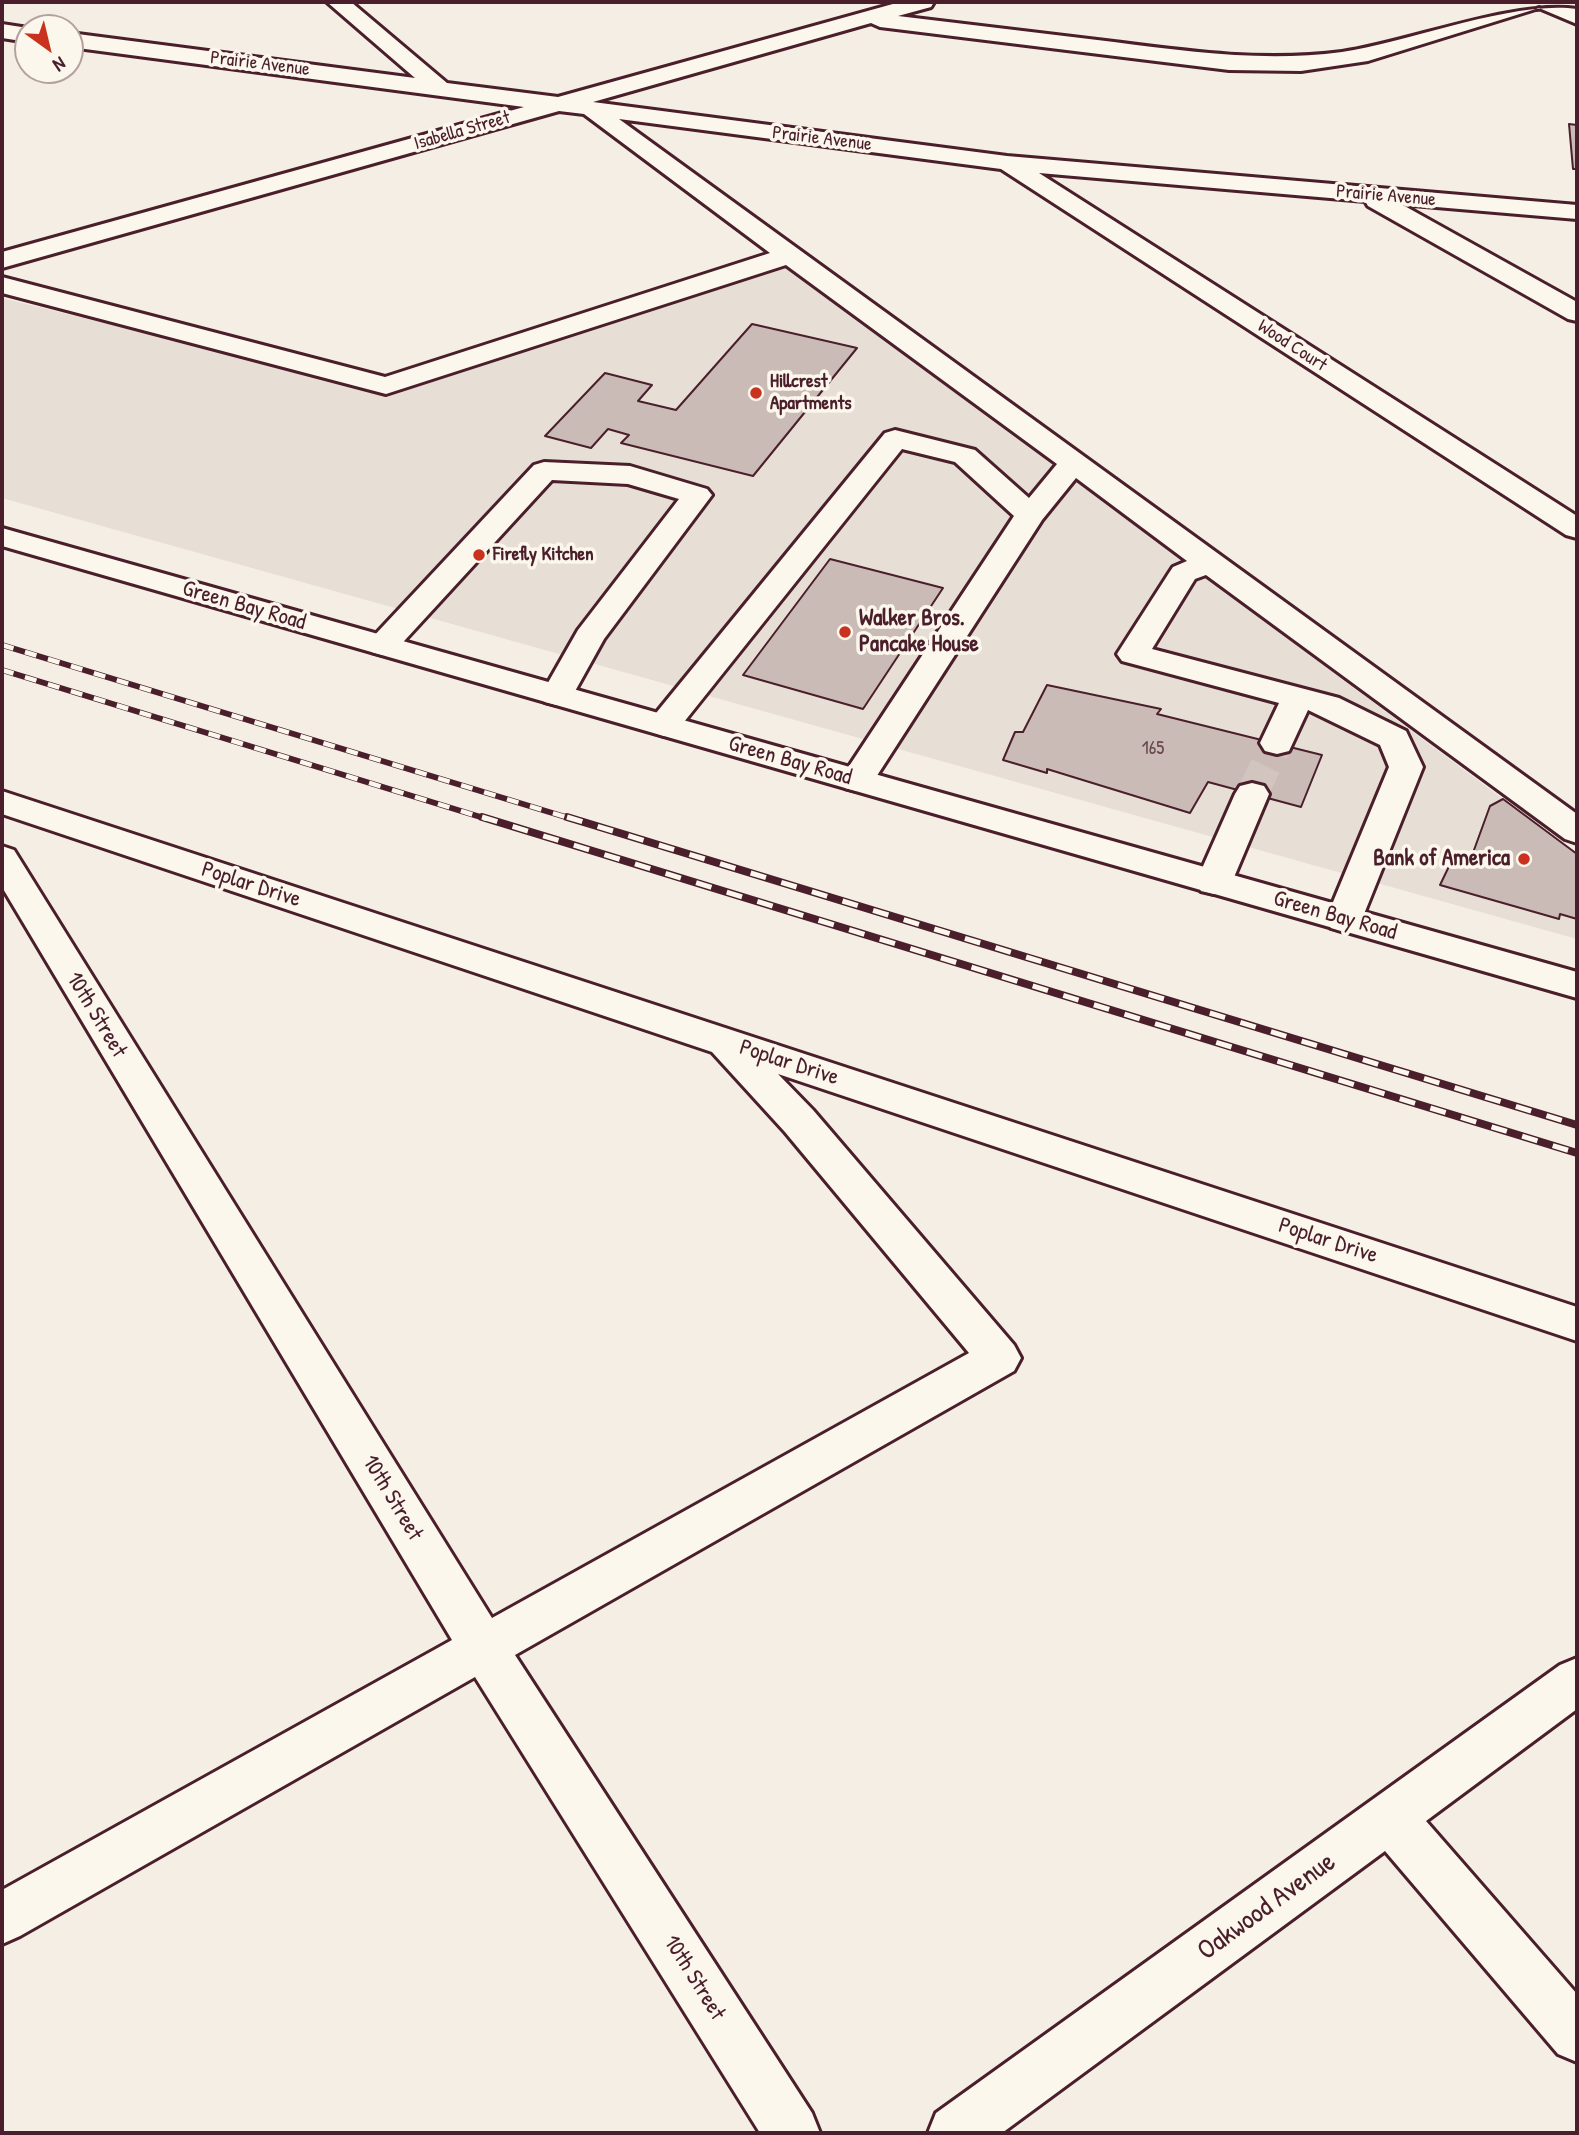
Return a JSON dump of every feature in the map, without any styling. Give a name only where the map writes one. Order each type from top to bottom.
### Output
[{"type":"street","name":"Isabella Street","points":[[2,260],[923,2]]},
{"type":"street","points":[[864,18],[1229,63],[1301,64],[1360,55],[1535,2]]},
{"type":"street","points":[[1544,2],[1577,17]]},
{"type":"street","points":[[351,5],[467,111],[472,124],[468,129]]},
{"type":"street","name":"Prairie Avenue","points":[[84,42],[439,86],[1007,163],[1577,212]]},
{"type":"street","points":[[588,108],[1577,831]]},
{"type":"street","name":"Wood Court","points":[[1007,163],[1577,528]]},
{"type":"street","points":[[1366,194],[1577,313]]},
{"type":"street","points":[[2,237],[51,246]]},
{"type":"street","points":[[2,285],[386,386],[790,255]]},
{"type":"street","points":[[664,725],[895,439],[965,456],[1030,515]]},
{"type":"street","points":[[857,780],[1030,515],[1073,462]]},
{"type":"street","points":[[383,645],[544,471],[630,475],[697,495],[589,637],[557,695]]},
{"type":"street","name":"Green Bay Road","points":[[2,537],[1577,985]]},
{"type":"street","points":[[1210,562],[1184,573],[1133,654],[1327,705],[1394,739],[1406,767],[1345,919]]},
{"type":"street","points":[[1277,743],[1298,697]]},
{"type":"street","points":[[1214,882],[1252,794]]},
{"type":"street","name":"Poplar Drive","points":[[2,802],[1577,1324]]},
{"type":"street","name":"10th Street","points":[[2,858],[483,1647],[792,2133]]},
{"type":"street","points":[[2,1918],[999,1357],[799,1121],[724,1041]]},
{"type":"street","name":"Oakwood Avenue","points":[[956,2133],[1577,1681]]},
{"type":"street","points":[[1390,1818],[1577,2035]]},
{"type":"shaded area","points":[[787,266],[1577,854],[1577,939],[2,498],[2,298],[390,393]]},
{"type":"building","points":[[1569,124],[1577,125],[1577,169],[1573,169]]},
{"type":"building","name":"Hillcrest Apartments","points":[[752,324],[857,348],[753,476],[621,443],[629,435],[608,429],[591,448],[545,436],[605,373],[652,385],[638,401],[676,410]]},
{"type":"building","name":"Walker Bros. Pancake House","points":[[830,559],[943,588],[863,709],[743,675]]},
{"type":"building","points":[[1047,685],[1161,709],[1157,714],[1322,755],[1301,807],[1208,782],[1190,813],[1047,769],[1047,773],[1003,760],[1015,732],[1023,732]]},
{"type":"building","name":"Bank of America","points":[[1503,799],[1577,854],[1577,919],[1560,914],[1559,919],[1440,885],[1453,858],[1470,861],[1490,806]]},
{"type":"tunnel","points":[[1252,794],[1277,743]]},
{"type":"railway","points":[[2,645],[572,819]]},
{"type":"railway","points":[[2,670],[487,819]]},
{"type":"railway","points":[[482,817],[1577,1153]]},
{"type":"railway","points":[[567,817],[1577,1125]]},
{"type":"place","name":"Hillcrest Apartments","points":[[756,393]]},
{"type":"place","name":"Firefly Kitchen","points":[[479,555]]},
{"type":"place","name":"Walker Bros. Pancake House","points":[[845,632]]},
{"type":"place","name":"Bank of America","points":[[1524,859]]}]
